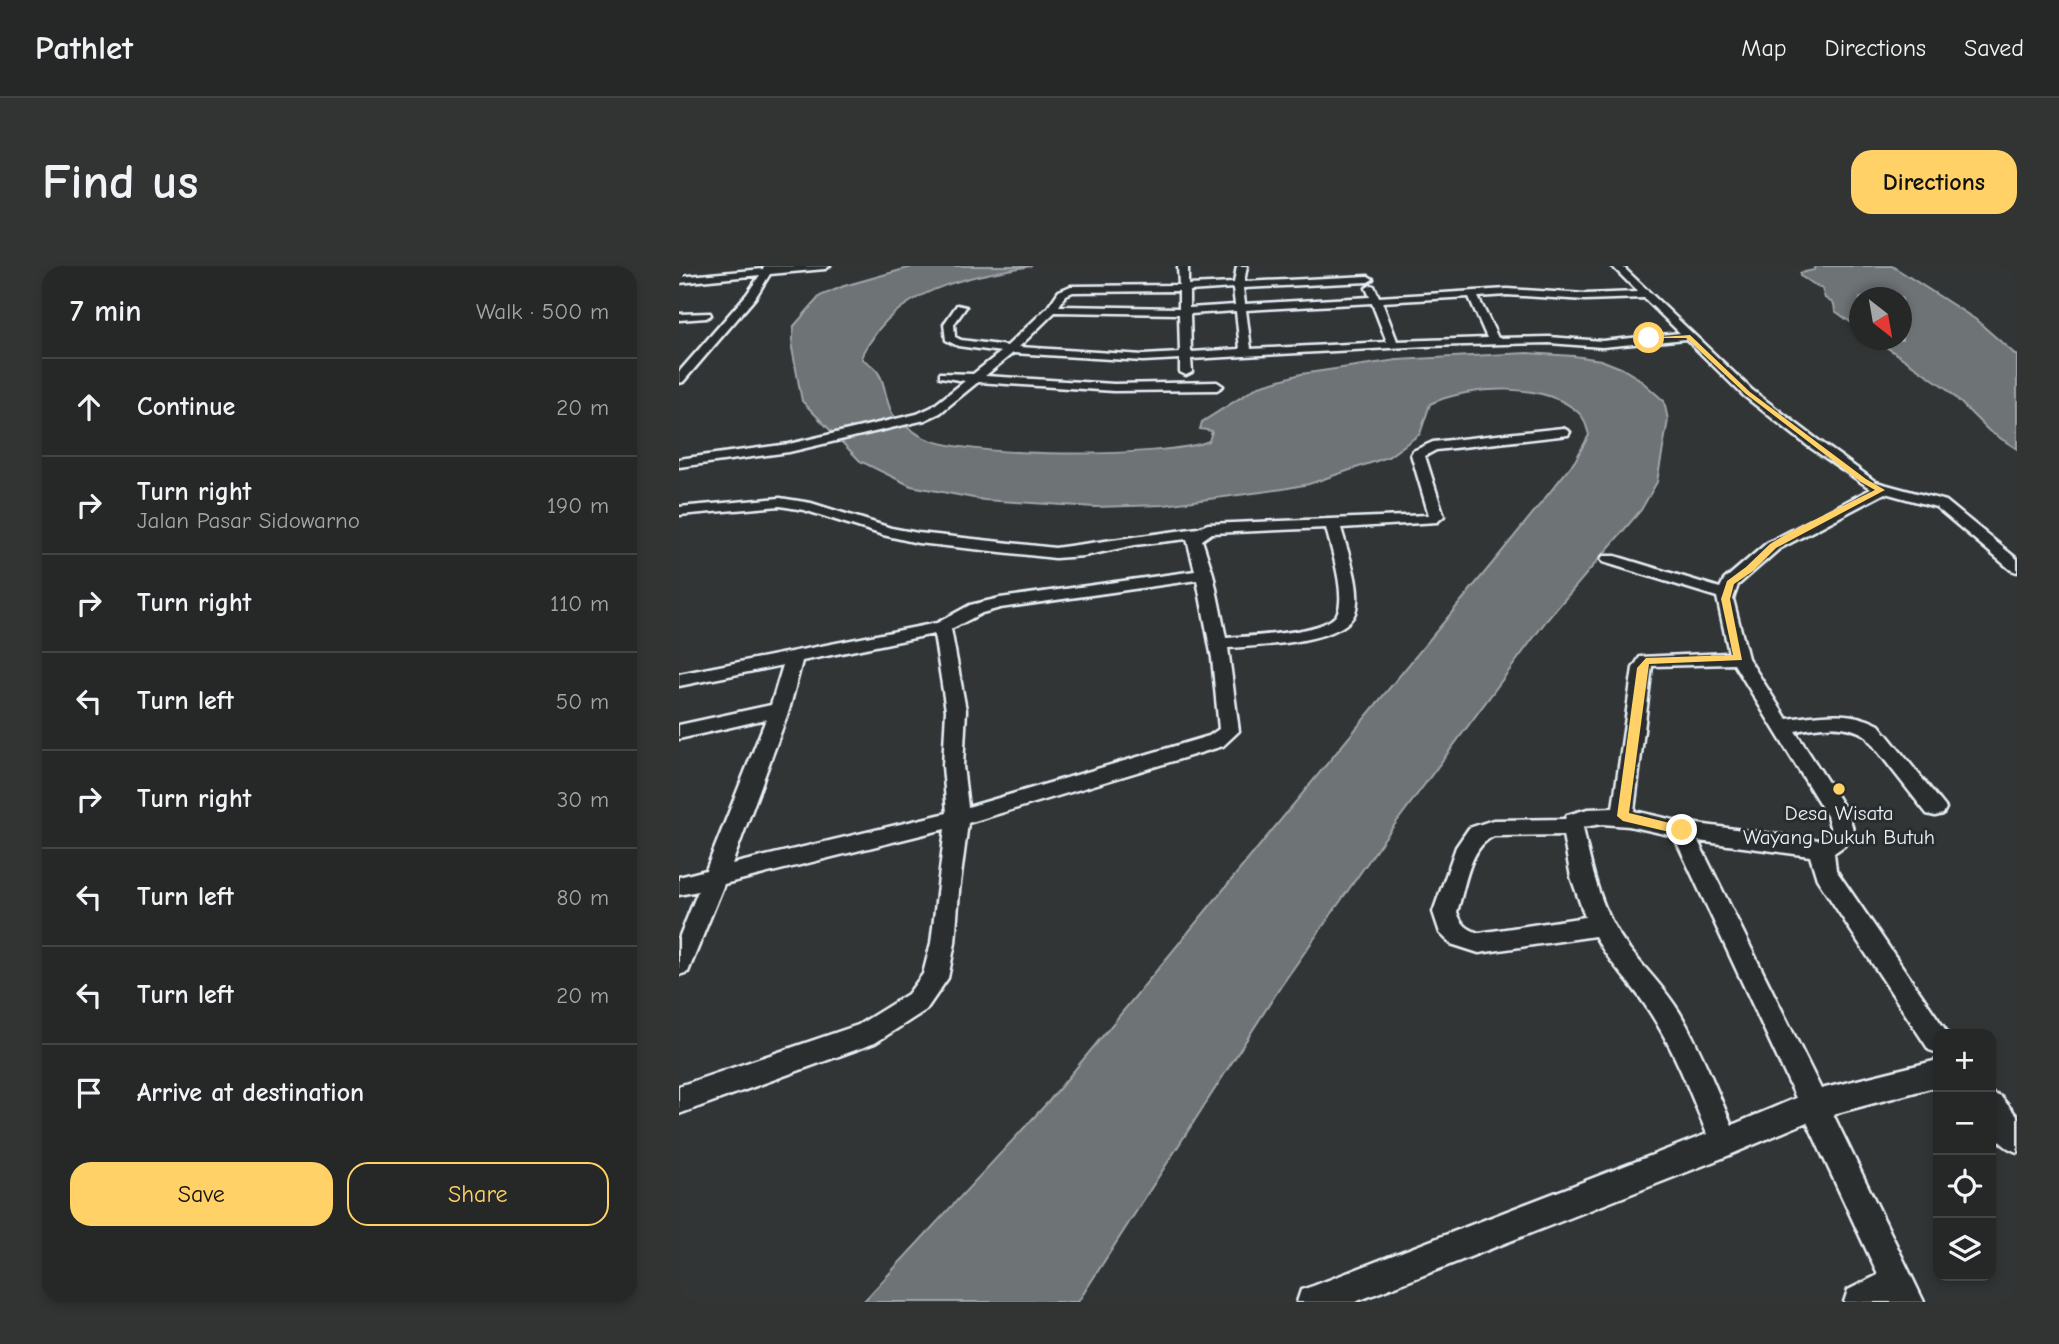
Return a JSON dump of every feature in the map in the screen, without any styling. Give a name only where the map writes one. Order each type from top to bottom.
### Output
[{"type":"street","points":[[679,280],[768,269],[825,266]]},
{"type":"street","points":[[1183,266],[1187,388]]},
{"type":"street","points":[[1242,266],[1238,286],[1246,352]]},
{"type":"street","points":[[1366,266],[1375,301],[1393,344]]},
{"type":"street","points":[[1617,266],[1748,393],[1863,480],[1881,490],[1927,498],[1941,504],[2017,567]]},
{"type":"street","points":[[679,379],[697,355],[751,296],[768,269]]},
{"type":"street","points":[[679,463],[741,456],[828,441],[921,417],[936,410],[1010,351],[1052,309],[1062,293],[1071,289],[1184,288],[1368,279]]},
{"type":"street","points":[[1052,309],[1184,311],[1507,292],[1585,297],[1644,295]]},
{"type":"street","points":[[1472,294],[1494,341]]},
{"type":"street","points":[[961,306],[949,324],[950,338],[958,343],[1010,351],[1079,356],[1185,357],[1393,344],[1494,341],[1602,344],[1688,336]]},
{"type":"street","points":[[679,317],[706,315]]},
{"type":"street","points":[[679,357],[697,355]]},
{"type":"street","points":[[944,375],[1061,385],[1187,388],[1217,386]]},
{"type":"street","points":[[679,886],[958,818],[1201,747],[1225,736],[1229,731],[1226,693],[1205,574],[1194,538],[1199,533],[1207,529],[1424,521],[1437,516],[1418,454],[1433,446],[1563,432]]},
{"type":"street","points":[[1881,490],[1773,546],[1730,583],[1725,599],[1739,658],[1838,816],[1842,830],[1836,839],[1823,849],[1821,860],[1825,873],[1933,1034]]},
{"type":"street","points":[[679,511],[780,502],[806,506],[888,532],[918,538],[1055,553],[1199,533]]},
{"type":"street","points":[[1216,644],[1316,632],[1335,626],[1345,616],[1347,592],[1332,523]]},
{"type":"street","points":[[1609,559],[1727,595]]},
{"type":"street","points":[[679,680],[942,627],[976,609],[1000,603],[1205,574]]},
{"type":"street","points":[[679,1100],[866,1034],[917,1002],[935,978],[943,943],[947,891],[958,818],[953,766],[955,710],[942,627]]},
{"type":"street","points":[[679,964],[695,930],[779,710],[795,655]]},
{"type":"street","points":[[1623,816],[1642,668],[1646,661],[1739,658]]},
{"type":"street","points":[[679,732],[779,710]]},
{"type":"street","points":[[1784,726],[1838,720],[1860,722],[1872,730],[1935,808]]},
{"type":"street","points":[[1725,1142],[1684,1048],[1661,1006],[1618,953],[1601,925],[1580,872],[1572,827],[1575,821],[1587,817],[1623,816],[1682,830],[1823,849]]},
{"type":"street","points":[[1572,827],[1493,828],[1476,834],[1462,860],[1445,912],[1449,926],[1460,937],[1479,943],[1601,925]]},
{"type":"street","points":[[1682,830],[1903,1292],[1860,1302]]},
{"type":"street","points":[[1313,1302],[1725,1142],[1813,1105],[1933,1074]]},
{"type":"street","points":[[1996,1113],[2017,1138]]},
{"type":"shaded area","points":[[915,266],[1032,266],[989,273],[924,294],[888,319],[864,350],[862,359],[877,371],[894,416],[921,436],[943,444],[976,449],[1064,454],[1186,447],[1209,441],[1212,431],[1200,429],[1202,422],[1259,386],[1301,374],[1397,360],[1527,353],[1601,360],[1621,368],[1638,378],[1664,401],[1668,420],[1657,482],[1641,510],[1546,621],[1384,839],[1281,986],[1078,1302],[863,1302],[1049,1101],[1500,554],[1575,461],[1589,435],[1581,415],[1567,404],[1549,396],[1486,390],[1430,404],[1420,434],[1388,457],[1309,484],[1283,489],[1164,505],[1095,507],[984,500],[911,486],[860,461],[802,401],[792,348],[794,326],[820,296],[844,286]]},
{"type":"shaded area","points":[[1815,266],[1892,266],[1975,319],[2017,356],[2017,449],[1989,431],[1946,388],[1891,350],[1912,350],[1912,287],[1849,287],[1849,321],[1835,311],[1834,304],[1825,298],[1822,289],[1800,276],[1800,273],[1814,270]]},
{"type":"place","name":"Desa Wisata Wayang Dukuh Butuh","points":[[1839,789]]},
{"type":"route","points":[[1649,338],[1688,336],[1748,393],[1788,425],[1863,480],[1881,490],[1773,546],[1730,583],[1725,599],[1739,658],[1646,661],[1642,668],[1623,816],[1682,830]]}]
